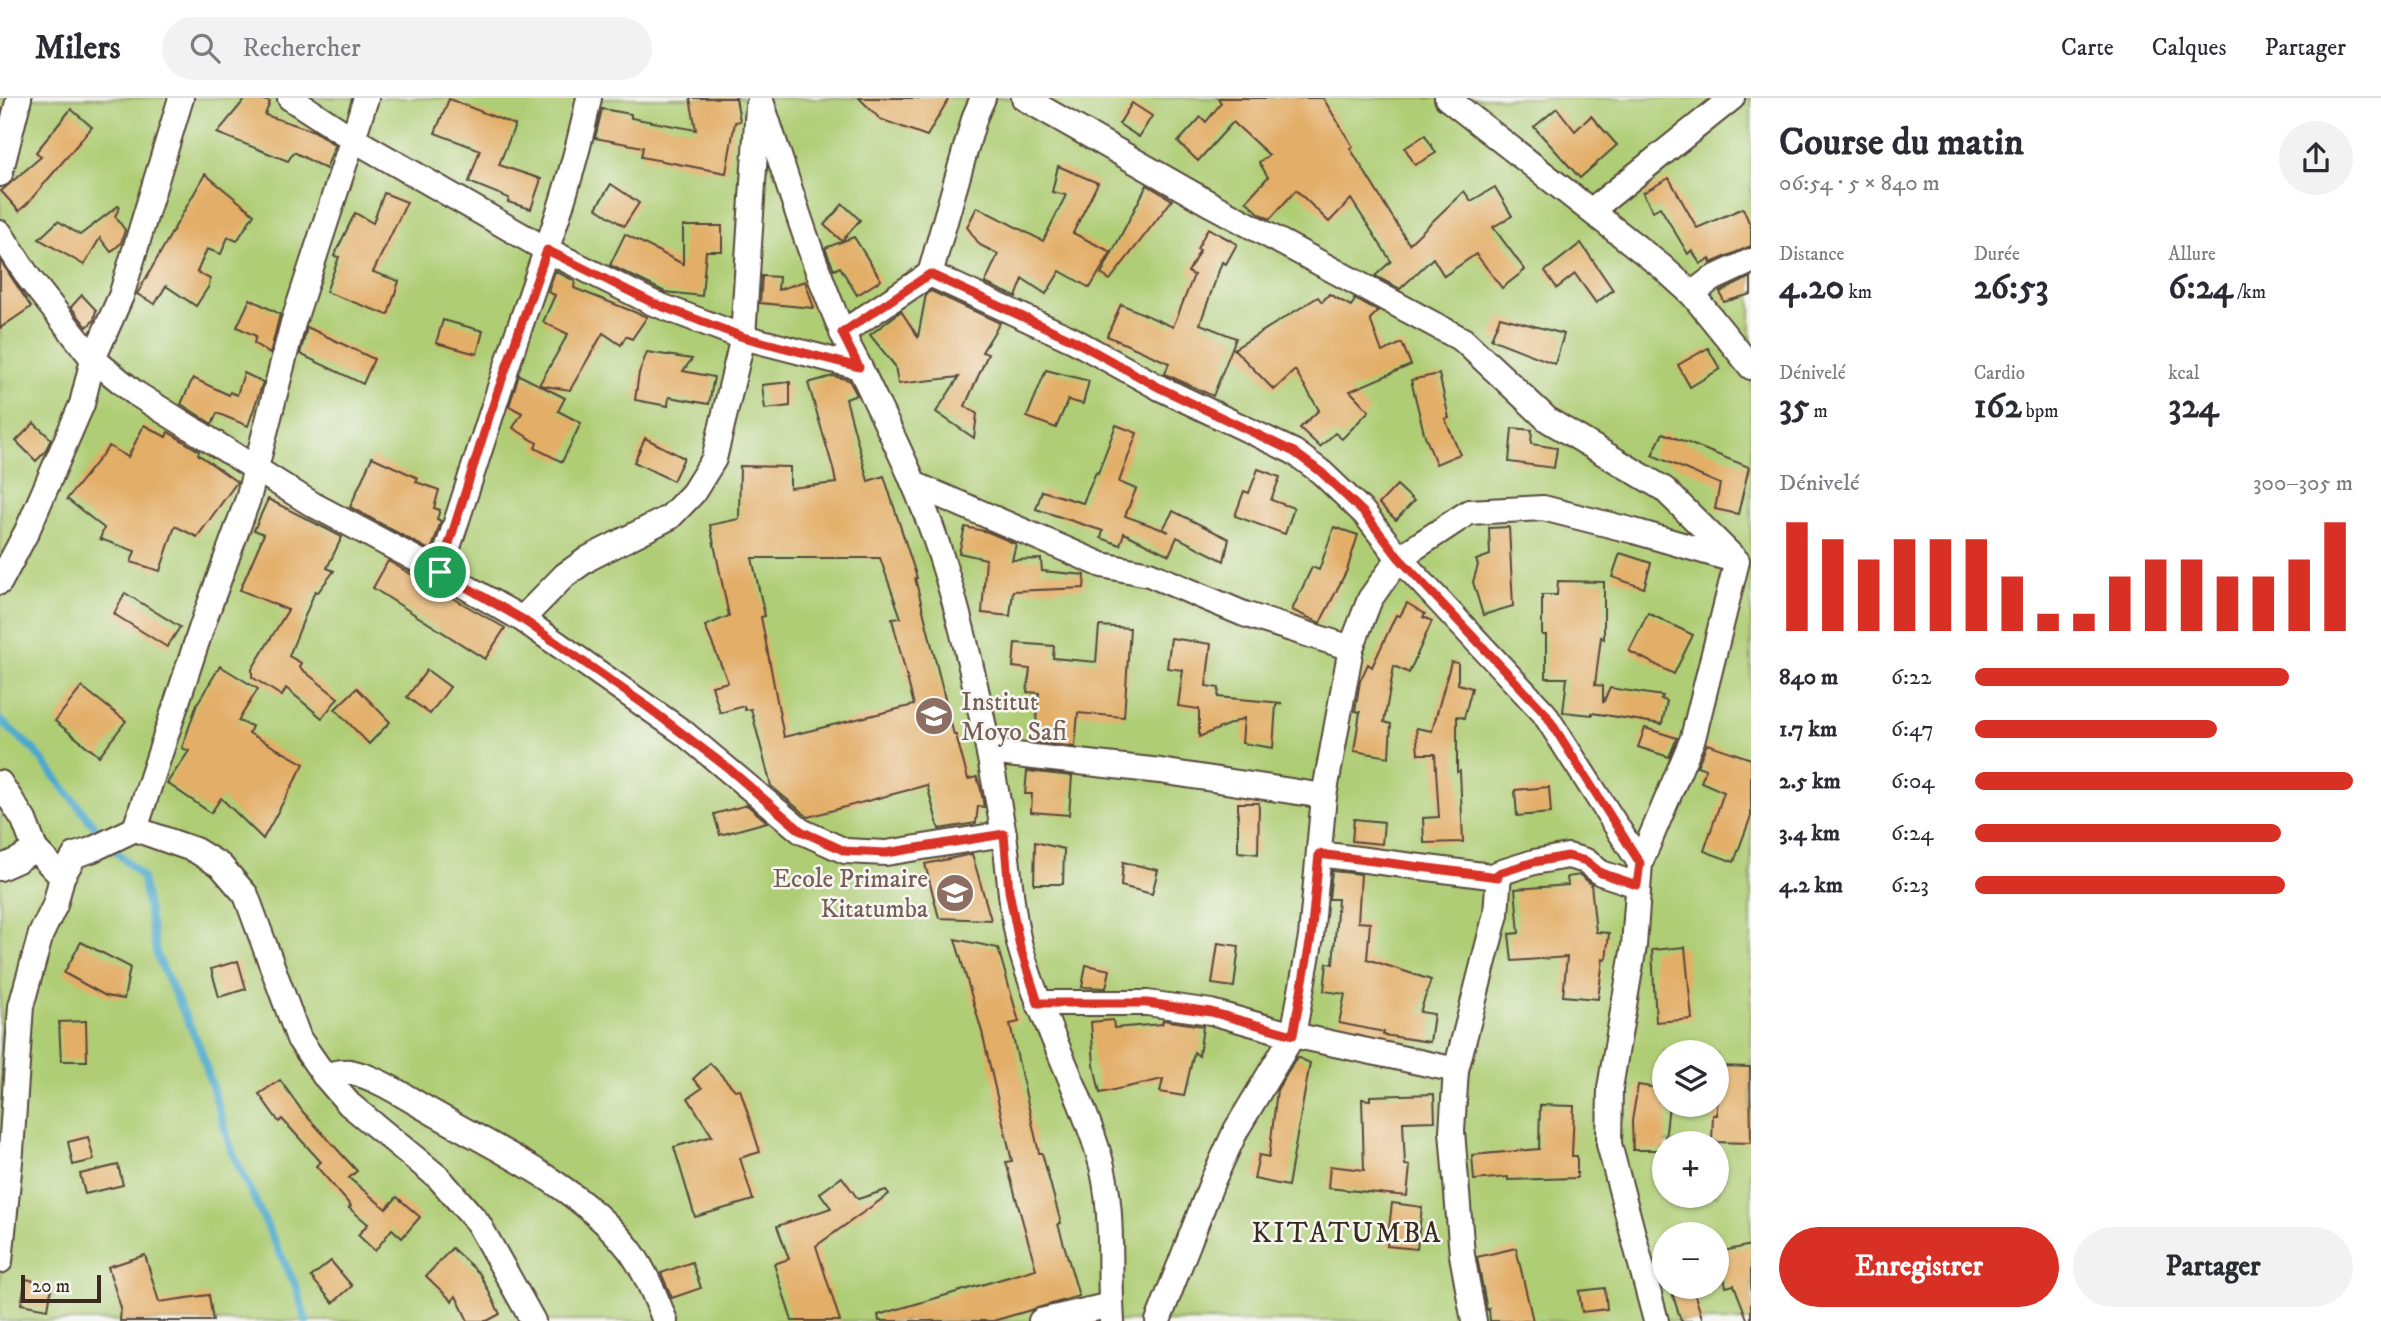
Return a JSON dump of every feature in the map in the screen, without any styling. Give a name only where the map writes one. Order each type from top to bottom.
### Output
[{"type":"street","points":[[0,174],[19,98]]},
{"type":"street","points":[[0,582],[27,531],[82,404],[93,359],[121,296],[181,98]]},
{"type":"street","points":[[290,98],[353,139],[547,250],[653,303],[743,337],[859,367]]},
{"type":"street","points":[[126,834],[244,511],[293,323],[366,98]]},
{"type":"street","points":[[440,572],[547,250],[583,131],[589,98]]},
{"type":"street","points":[[760,98],[811,253],[842,333],[914,484],[938,546],[965,643],[989,752],[1020,947],[1038,1003],[1077,1095],[1099,1156],[1109,1204],[1112,1313],[1041,1321]]},
{"type":"street","points":[[522,619],[565,575],[589,558],[670,517],[693,493],[714,459],[743,337],[760,98]]},
{"type":"street","points":[[842,333],[930,274],[975,116],[983,98]]},
{"type":"street","points":[[1024,98],[1212,205],[1463,340],[1548,420],[1664,489],[1744,564]]},
{"type":"street","points":[[1447,98],[1592,210],[1692,294],[1751,366]]},
{"type":"street","points":[[1592,210],[1731,98]]},
{"type":"street","points":[[0,233],[29,278],[93,359],[135,393],[312,504],[522,619],[684,733],[801,831],[845,851],[886,853],[1004,834]]},
{"type":"street","points":[[1692,294],[1710,279],[1751,261]]},
{"type":"street","points":[[930,274],[1073,340],[1160,388],[1294,452],[1321,472],[1364,513],[1399,558],[1545,713],[1638,874]]},
{"type":"street","points":[[914,484],[1102,565],[1149,574],[1244,614],[1351,648]]},
{"type":"street","points":[[1158,1321],[1213,1180],[1236,1130],[1293,1035],[1311,937],[1324,796],[1351,648],[1370,598],[1399,558],[1469,512],[1543,508],[1634,531],[1744,564]]},
{"type":"street","points":[[1656,1321],[1609,1144],[1610,1088],[1634,946],[1638,874],[1693,738],[1744,564]]},
{"type":"street","points":[[989,752],[1160,771],[1324,796]]},
{"type":"street","points":[[0,783],[24,820],[36,849],[62,877]]},
{"type":"street","points":[[0,1261],[21,1006],[28,974],[41,934],[55,905],[62,877],[75,855],[126,834],[195,850],[221,866],[246,895],[299,1039],[324,1075],[349,1104],[439,1178],[478,1223],[533,1321]]},
{"type":"street","points":[[0,868],[36,849]]},
{"type":"street","points":[[1319,854],[1498,877]]},
{"type":"street","points":[[1474,1321],[1462,1255],[1452,1131],[1456,1070],[1496,914],[1499,873],[1534,862],[1568,856],[1586,861],[1601,873],[1638,874]]},
{"type":"street","points":[[1038,1003],[1147,1003],[1211,1012],[1293,1035],[1456,1070]]},
{"type":"street","points":[[324,1075],[350,1072],[382,1084],[562,1188],[605,1223],[630,1250],[644,1273],[665,1321]]},
{"type":"green space","points":[[0,98],[1751,98],[1751,1321],[0,1321]]},
{"type":"building","points":[[246,98],[270,102],[265,115],[314,131],[335,145],[326,169],[294,152],[288,161],[217,133]]},
{"type":"building","points":[[690,98],[736,98],[740,121],[735,122],[726,173],[641,157],[643,147],[595,138],[602,109],[631,114],[631,118],[696,130]]},
{"type":"building","points":[[859,98],[949,98],[927,136],[880,119]]},
{"type":"building","points":[[1218,98],[1323,98],[1353,147],[1350,148],[1409,244],[1464,191],[1471,201],[1495,187],[1512,216],[1493,227],[1525,270],[1502,288],[1476,254],[1444,276],[1433,258],[1400,289],[1375,276],[1391,261],[1351,199],[1329,222],[1296,190],[1270,219],[1260,214],[1246,201],[1268,177],[1259,162],[1269,155],[1233,122],[1198,161],[1178,142],[1201,117],[1206,122],[1221,103]]},
{"type":"building","points":[[449,99],[515,125],[499,165],[541,179],[531,209],[508,202],[509,198],[469,182],[480,150],[435,133]]},
{"type":"building","points":[[1132,103],[1152,116],[1139,137],[1119,124]]},
{"type":"building","points":[[1557,108],[1575,131],[1591,116],[1617,145],[1580,178],[1534,127]]},
{"type":"building","points":[[71,109],[92,127],[19,211],[1,191],[41,157],[36,152]]},
{"type":"building","points":[[1425,135],[1436,153],[1415,165],[1405,148]]},
{"type":"building","points":[[1058,166],[1098,183],[1073,233],[1111,252],[1090,288],[1060,271],[1046,294],[1023,279],[1016,297],[985,283],[998,254],[980,245],[967,227],[977,207],[1043,241],[1066,195],[1052,192]]},
{"type":"building","points":[[205,174],[254,214],[237,241],[228,237],[221,254],[207,249],[197,272],[210,279],[209,286],[196,306],[166,286],[155,304],[137,294]]},
{"type":"building","points":[[1669,178],[1697,228],[1743,208],[1751,227],[1751,246],[1711,263],[1710,258],[1700,264],[1692,250],[1688,254],[1660,207],[1653,211],[1643,193]]},
{"type":"building","points":[[611,184],[639,203],[624,226],[596,208]]},
{"type":"building","points":[[1147,185],[1172,200],[1110,280],[1101,274]]},
{"type":"building","points":[[384,193],[407,202],[373,272],[399,281],[388,315],[326,292],[339,257],[334,256],[355,213],[373,223]]},
{"type":"building","points":[[843,204],[860,220],[842,241],[824,225]]},
{"type":"building","points":[[120,207],[115,216],[125,230],[121,243],[111,252],[100,238],[84,265],[39,239],[58,221],[80,235]]},
{"type":"building","points":[[683,226],[722,226],[722,251],[706,251],[702,296],[665,292],[610,265],[625,234],[683,264]]},
{"type":"building","points":[[1208,228],[1237,244],[1226,264],[1222,262],[1200,324],[1236,338],[1213,396],[1165,374],[1169,363],[1107,336],[1121,304],[1173,327],[1194,275],[1188,272]]},
{"type":"building","points":[[854,237],[881,280],[857,295],[840,267],[834,270],[825,248]]},
{"type":"building","points":[[1581,243],[1613,290],[1596,303],[1575,274],[1557,288],[1545,271]]},
{"type":"building","points":[[0,260],[31,307],[0,328]]},
{"type":"building","points":[[555,271],[575,281],[574,288],[647,317],[632,339],[626,336],[621,345],[603,333],[570,390],[539,385],[568,334],[543,322],[555,295],[548,292]]},
{"type":"building","points":[[762,276],[779,277],[778,290],[805,281],[814,308],[760,303]]},
{"type":"building","points":[[1751,277],[1751,294],[1724,302],[1720,292]]},
{"type":"building","points":[[931,291],[1000,323],[982,352],[988,354],[965,406],[977,414],[974,438],[936,412],[959,377],[898,384],[895,366],[870,335],[901,311],[918,337],[926,294]]},
{"type":"building","points":[[1329,294],[1351,306],[1355,300],[1353,298],[1378,311],[1370,319],[1382,352],[1402,343],[1411,365],[1350,391],[1369,411],[1342,439],[1335,433],[1320,447],[1300,428],[1319,410],[1295,370],[1274,390],[1234,349],[1318,297],[1322,302]]},
{"type":"building","points":[[82,295],[96,310],[94,320],[87,327],[71,307]]},
{"type":"building","points":[[250,299],[280,314],[270,354],[254,343],[256,336],[237,327]]},
{"type":"building","points":[[1500,317],[1564,334],[1555,364],[1491,339]]},
{"type":"building","points":[[443,320],[483,331],[477,354],[436,343]]},
{"type":"building","points":[[307,327],[374,359],[363,384],[300,354]]},
{"type":"building","points":[[1708,348],[1720,369],[1690,387],[1678,365]]},
{"type":"building","points":[[647,352],[692,359],[683,371],[714,377],[709,404],[669,397],[668,406],[635,400],[639,373]]},
{"type":"building","points":[[1046,370],[1089,381],[1083,404],[1068,400],[1056,428],[1027,417]]},
{"type":"building","points":[[244,373],[263,382],[248,426],[217,413],[212,424],[181,404],[193,378],[229,395],[230,392],[237,395]]},
{"type":"building","points":[[1439,374],[1449,418],[1445,419],[1460,454],[1436,464],[1424,433],[1411,380]]},
{"type":"building","points":[[519,375],[565,398],[558,411],[581,423],[562,462],[535,448],[537,443],[513,428],[522,413],[509,406]]},
{"type":"building","points":[[833,376],[849,380],[857,395],[846,399],[868,481],[884,476],[917,578],[954,735],[968,779],[977,777],[981,790],[984,807],[978,806],[976,823],[939,829],[927,785],[808,817],[771,786],[751,709],[745,710],[744,706],[720,713],[712,686],[728,682],[705,626],[729,616],[710,525],[739,519],[740,466],[790,467],[790,488],[836,483],[808,383]],"holes":[[[752,558],[880,558],[901,618],[892,619],[914,705],[784,737],[761,617],[765,616]]]},
{"type":"building","points":[[790,382],[790,406],[765,409],[762,385]]},
{"type":"building","points":[[34,423],[51,439],[45,452],[36,461],[16,441]]},
{"type":"building","points":[[144,425],[166,437],[168,432],[199,451],[198,454],[237,482],[197,537],[175,526],[160,571],[131,562],[135,551],[100,539],[104,528],[67,499],[109,446],[128,457]]},
{"type":"building","points":[[1116,425],[1137,433],[1119,482],[1136,489],[1125,516],[1169,532],[1163,529],[1173,511],[1229,539],[1224,561],[1177,537],[1169,555],[1124,533],[1120,545],[1101,538],[1103,531],[1036,509],[1042,491],[1083,503],[1096,472],[1098,473]]},
{"type":"building","points":[[1512,428],[1532,430],[1531,444],[1557,448],[1554,468],[1509,462]]},
{"type":"building","points":[[1663,433],[1749,467],[1738,514],[1715,509],[1720,484],[1652,455]]},
{"type":"building","points":[[645,438],[684,458],[673,481],[634,462]]},
{"type":"building","points":[[372,457],[418,478],[416,482],[439,490],[434,508],[440,510],[437,519],[441,521],[431,551],[350,507]]},
{"type":"building","points":[[1258,469],[1280,477],[1271,500],[1294,508],[1285,534],[1235,516],[1244,491],[1249,493]]},
{"type":"building","points":[[1397,485],[1414,501],[1396,520],[1379,504]]},
{"type":"building","points":[[268,499],[342,537],[327,568],[334,571],[318,592],[315,591],[289,656],[301,663],[299,667],[338,698],[322,718],[286,688],[282,696],[252,677],[252,669],[288,610],[240,590],[264,534],[254,530]]},
{"type":"building","points":[[965,527],[988,532],[1016,544],[1012,560],[1041,559],[1042,571],[1085,575],[1084,588],[1013,591],[1010,616],[982,613],[986,559],[959,553]]},
{"type":"building","points":[[1334,527],[1358,535],[1347,570],[1320,623],[1292,610],[1312,567],[1319,570]]},
{"type":"building","points":[[1509,527],[1513,606],[1483,615],[1473,582],[1478,565],[1476,560],[1490,555],[1489,528]]},
{"type":"building","points":[[1620,553],[1651,563],[1644,588],[1612,577]]},
{"type":"building","points":[[388,561],[505,628],[485,659],[373,588]]},
{"type":"building","points":[[1558,581],[1604,582],[1604,639],[1601,637],[1595,685],[1603,686],[1603,703],[1610,688],[1663,696],[1661,699],[1667,701],[1662,724],[1592,713],[1563,712],[1567,678],[1546,678],[1546,635],[1542,635],[1542,595],[1557,595]]},
{"type":"building","points":[[125,593],[180,627],[167,647],[114,614]]},
{"type":"building","points":[[1407,603],[1432,621],[1409,673],[1394,666],[1384,722],[1391,724],[1389,757],[1354,751],[1360,712],[1355,711],[1360,681],[1368,664],[1372,667],[1396,615],[1400,616]]},
{"type":"building","points":[[1648,613],[1693,635],[1674,674],[1629,651]]},
{"type":"building","points":[[1099,626],[1130,628],[1124,717],[1078,713],[1075,747],[1034,742],[1039,693],[1027,692],[1030,669],[1013,667],[1015,643],[1054,646],[1053,658],[1096,662]]},
{"type":"building","points":[[1171,638],[1211,644],[1206,686],[1219,688],[1218,697],[1282,703],[1276,705],[1273,748],[1242,743],[1244,718],[1199,737],[1199,709],[1178,706],[1183,670],[1167,668]]},
{"type":"building","points":[[1451,662],[1458,663],[1458,684],[1472,688],[1464,718],[1457,716],[1457,772],[1460,771],[1463,842],[1424,843],[1423,818],[1439,817],[1435,754],[1418,754],[1416,728],[1432,731]]},
{"type":"building","points":[[220,666],[258,689],[238,721],[252,726],[249,733],[304,764],[263,839],[221,798],[211,813],[167,783],[189,751],[182,748],[197,704]]},
{"type":"building","points":[[427,670],[450,687],[430,714],[407,697]]},
{"type":"building","points":[[82,687],[126,721],[99,756],[55,721]]},
{"type":"building","points":[[357,688],[390,722],[369,744],[335,709]]},
{"type":"building","points":[[1645,728],[1677,738],[1669,757],[1638,747]]},
{"type":"building","points":[[1707,744],[1751,759],[1751,816],[1734,862],[1704,851],[1724,792],[1701,782],[1706,769],[1697,766]]},
{"type":"building","points":[[1027,771],[1072,776],[1069,815],[1031,812],[1032,794],[1025,794]]},
{"type":"building","points":[[1549,787],[1551,813],[1517,816],[1515,790]]},
{"type":"building","points":[[1238,803],[1259,803],[1258,854],[1238,852]]},
{"type":"building","points":[[747,805],[767,822],[720,835],[714,814]]},
{"type":"building","points":[[1354,819],[1384,822],[1382,844],[1352,841]]},
{"type":"building","points":[[1035,842],[1064,849],[1063,884],[1034,884]]},
{"type":"building","points":[[972,854],[991,920],[939,918],[925,864]]},
{"type":"building","points":[[1123,862],[1158,870],[1152,894],[1121,886]]},
{"type":"building","points":[[1332,871],[1361,874],[1358,922],[1370,923],[1367,959],[1431,980],[1420,1012],[1434,1014],[1430,1042],[1383,1035],[1384,1032],[1339,1023],[1345,994],[1324,991],[1327,963],[1333,964],[1338,899],[1329,899]]},
{"type":"building","points":[[1580,875],[1591,884],[1596,932],[1609,933],[1598,999],[1563,996],[1567,957],[1512,961],[1509,934],[1519,933],[1515,889],[1568,885],[1567,877]]},
{"type":"building","points":[[955,939],[998,948],[1019,1022],[1010,1024],[1039,1153],[1042,1153],[1061,1223],[1058,1224],[1079,1296],[993,1321],[879,1321],[878,1315],[1036,1269],[1006,1162],[1012,1161],[982,1032]]},
{"type":"building","points":[[81,942],[130,967],[124,999],[106,996],[64,973]]},
{"type":"building","points":[[1218,943],[1239,946],[1234,987],[1212,984]]},
{"type":"building","points":[[1685,947],[1692,1019],[1656,1022],[1652,950]]},
{"type":"building","points":[[238,961],[246,989],[219,997],[211,969]]},
{"type":"building","points":[[1086,965],[1110,970],[1106,988],[1082,987]]},
{"type":"building","points":[[1113,1020],[1114,1028],[1162,1024],[1163,1020],[1203,1026],[1199,1056],[1194,1052],[1184,1096],[1160,1092],[1163,1079],[1100,1093],[1094,1065],[1091,1022]]},
{"type":"building","points":[[86,1021],[87,1061],[61,1061],[59,1022]]},
{"type":"building","points":[[1297,1057],[1310,1063],[1288,1186],[1254,1179],[1259,1155],[1269,1157],[1277,1090]]},
{"type":"building","points":[[710,1063],[735,1090],[740,1089],[760,1152],[740,1158],[753,1200],[695,1217],[674,1147],[712,1136],[688,1098],[702,1088],[693,1079]]},
{"type":"building","points":[[1729,1066],[1750,1067],[1751,1143],[1729,1142],[1729,1131],[1712,1131],[1713,1117],[1729,1117]]},
{"type":"building","points":[[280,1080],[303,1112],[357,1171],[349,1178],[386,1209],[397,1197],[420,1217],[402,1238],[392,1229],[375,1251],[358,1235],[368,1224],[349,1208],[351,1206],[316,1166],[321,1162],[282,1119],[279,1122],[259,1094]]},
{"type":"building","points":[[1638,1085],[1652,1087],[1652,1117],[1668,1117],[1666,1131],[1652,1131],[1652,1150],[1633,1150],[1632,1121]]},
{"type":"building","points":[[1434,1094],[1435,1121],[1403,1122],[1405,1165],[1410,1166],[1407,1196],[1328,1188],[1330,1166],[1364,1170],[1362,1099],[1370,1100],[1370,1096]]},
{"type":"building","points":[[1540,1105],[1574,1106],[1572,1156],[1577,1156],[1577,1178],[1508,1180],[1508,1177],[1474,1180],[1472,1155],[1539,1149]]},
{"type":"building","points":[[88,1137],[94,1160],[73,1165],[68,1142]]},
{"type":"building","points":[[118,1165],[123,1185],[85,1194],[80,1174]]},
{"type":"building","points":[[842,1177],[858,1199],[886,1190],[889,1194],[816,1246],[840,1321],[792,1321],[774,1264],[789,1259],[777,1226],[831,1208],[820,1193]]},
{"type":"building","points":[[1392,1203],[1422,1207],[1417,1249],[1387,1246]]},
{"type":"building","points":[[1751,1245],[1751,1321],[1748,1321],[1734,1285],[1729,1286],[1729,1250]]},
{"type":"building","points":[[452,1248],[480,1274],[500,1314],[487,1321],[468,1321],[456,1296],[452,1301],[426,1276]]},
{"type":"building","points":[[1516,1248],[1533,1321],[1490,1321],[1477,1257]]},
{"type":"building","points":[[145,1255],[159,1302],[209,1295],[213,1321],[120,1321],[121,1308],[108,1267]]},
{"type":"building","points":[[331,1261],[352,1286],[333,1303],[311,1277]]},
{"type":"building","points":[[692,1262],[701,1288],[672,1298],[661,1273]]},
{"type":"building","points":[[26,1279],[52,1285],[48,1309],[21,1304]]},
{"type":"building","points":[[1605,1288],[1607,1309],[1582,1312],[1579,1291]]},
{"type":"building","points":[[1674,1299],[1696,1299],[1703,1321],[1681,1321]]},
{"type":"waterway","points":[[0,720],[34,750],[106,841],[142,877],[157,956],[200,1047],[232,1152],[297,1289],[306,1321]]},
{"type":"place","name":"Institut Moyo Safi","points":[[934,716]]},
{"type":"place","name":"Ecole Primaire Kitatumba","points":[[955,893]]},
{"type":"district","name":"KITATUMBA","points":[[1347,1232]]},
{"type":"route","points":[[547,250],[653,303],[743,337],[859,367],[842,333],[930,274],[1073,340],[1160,388],[1294,452],[1321,472],[1364,513],[1399,558],[1545,713],[1640,863],[1637,885],[1601,873],[1586,861],[1568,856],[1534,862],[1499,873],[1498,877],[1319,854],[1311,937],[1293,1035],[1211,1012],[1147,1003],[1038,1003],[1020,947],[1009,891],[1004,834],[886,853],[845,851],[801,831],[728,768],[641,702],[522,619],[440,572],[490,414],[547,250]]}]
